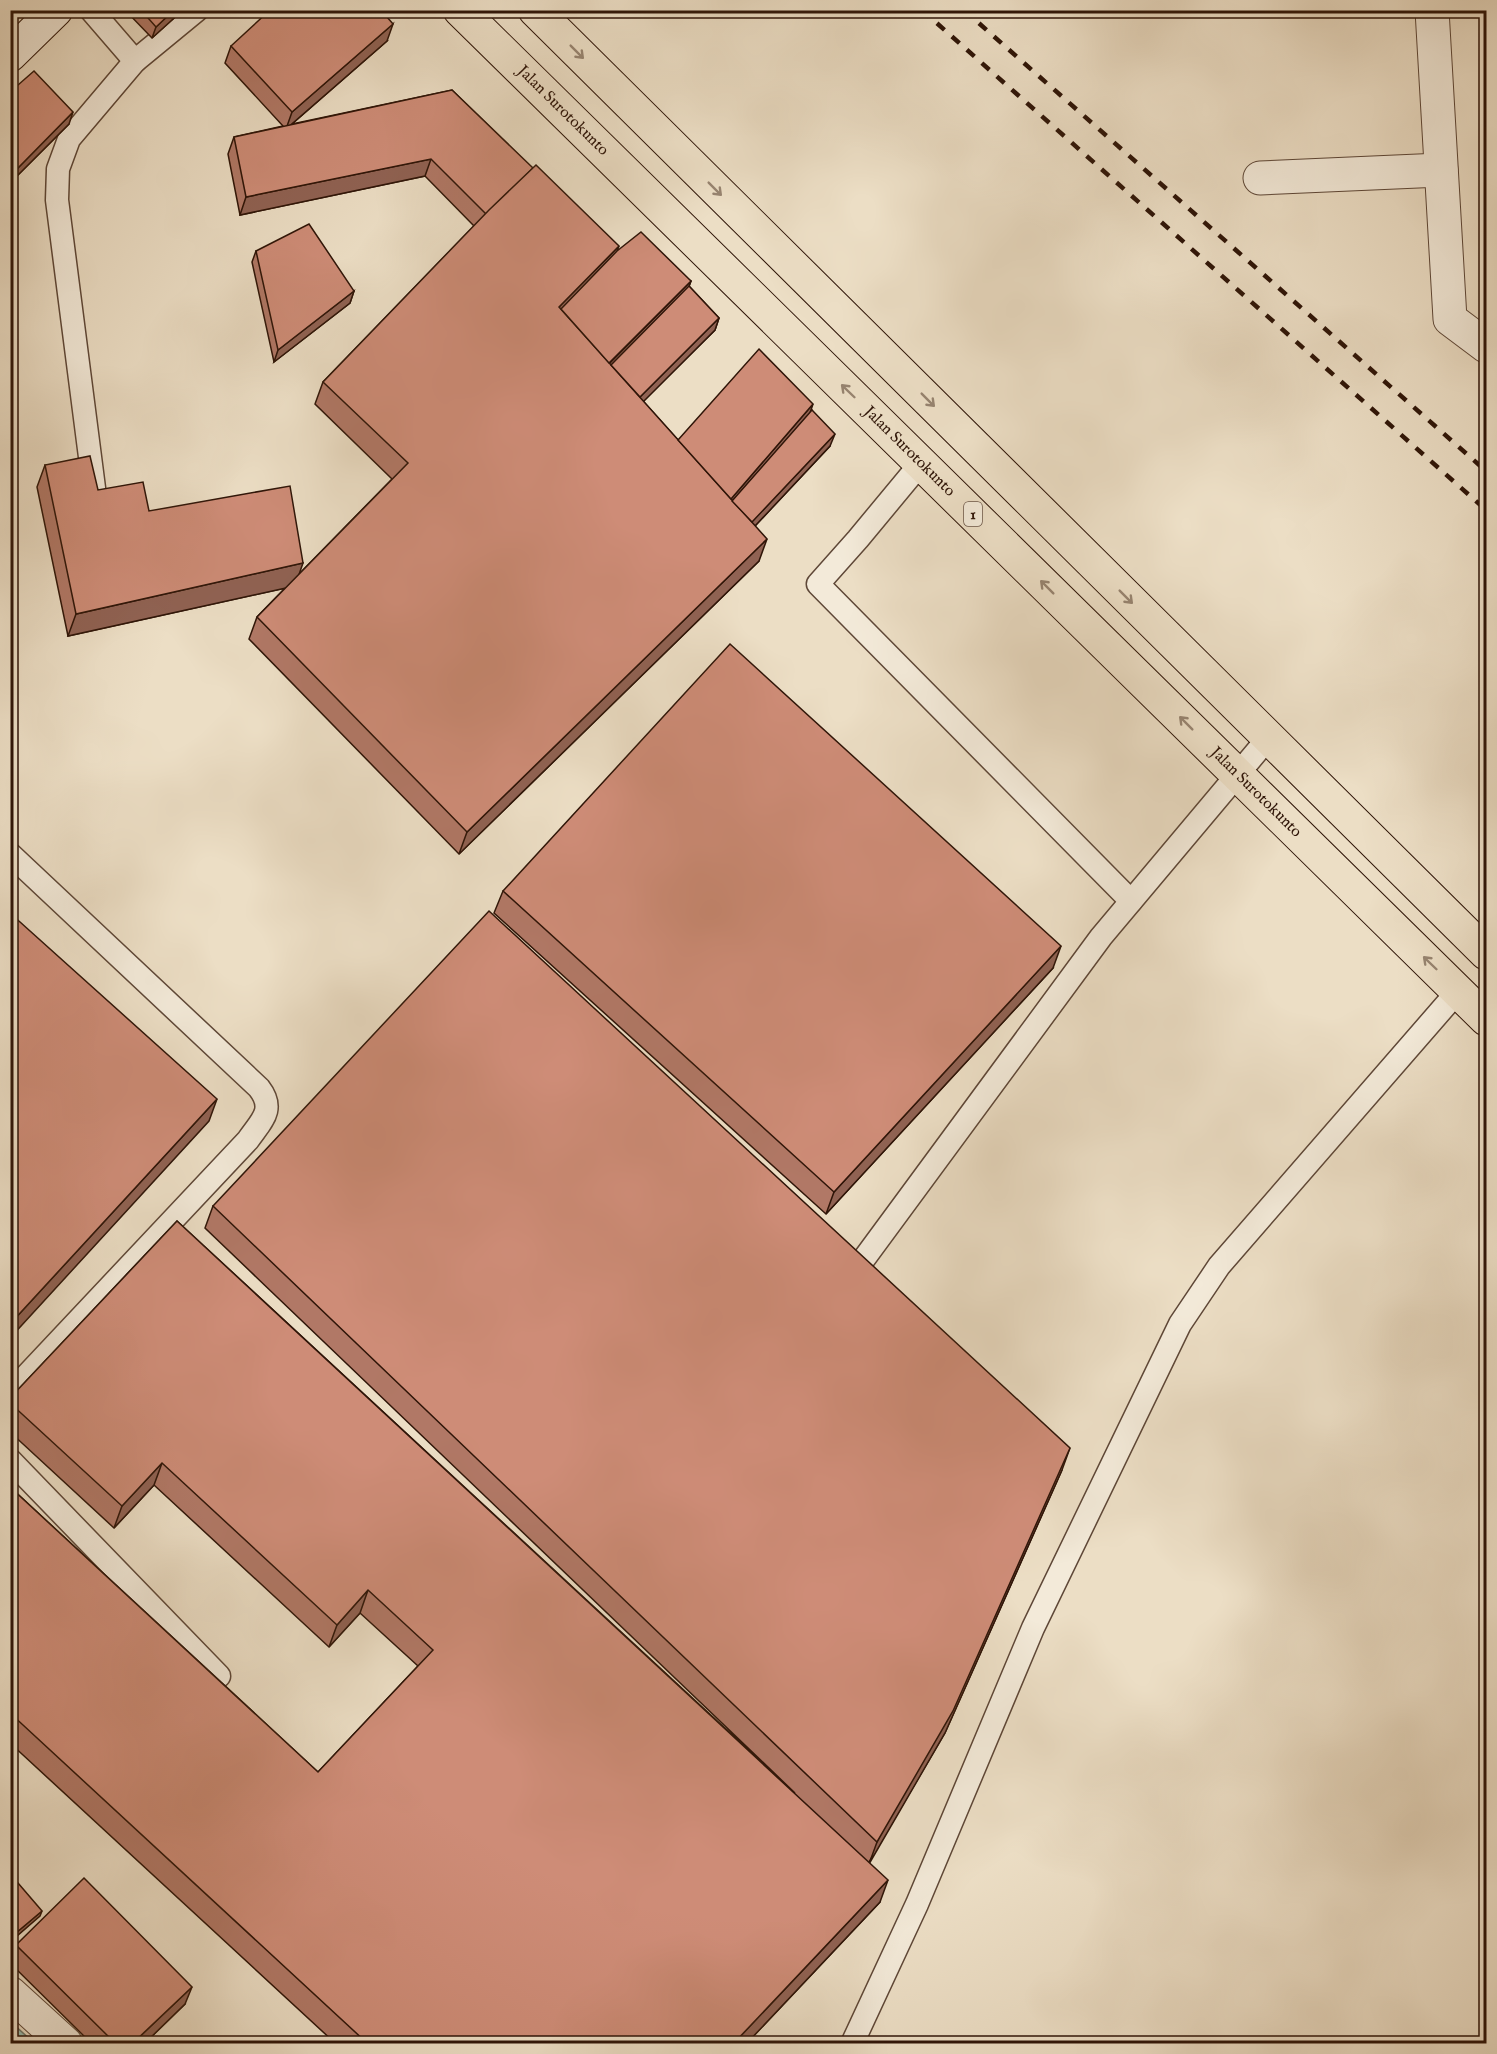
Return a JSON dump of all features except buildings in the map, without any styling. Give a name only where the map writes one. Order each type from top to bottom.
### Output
[{"type":"main road","name":"Jalan Surotokunto","points":[[460,10],[1486,1019]]},
{"type":"main road","points":[[535,10],[1486,953]]},
{"type":"street","points":[[10,55],[56,10]]},
{"type":"street","points":[[1432,10],[1450,319],[1486,346]]},
{"type":"street","points":[[1260,178],[1441,170]]},
{"type":"street","points":[[10,1993],[66,2043]]},
{"type":"lane","points":[[91,10],[135,62]]},
{"type":"lane","points":[[96,500],[57,200],[58,169],[69,139],[135,62],[197,10]]},
{"type":"lane","points":[[921,463],[818,584],[1131,901]]},
{"type":"lane","points":[[855,1270],[1101,937],[1269,737]]},
{"type":"lane","points":[[10,854],[260,1088],[268,1102],[267,1112],[248,1140],[10,1393]]},
{"type":"lane","points":[[852,2043],[917,1904],[1034,1628],[1180,1324],[1219,1266],[1458,991]]},
{"type":"lane","points":[[10,1460],[219,1676]]},
{"type":"shaded area","points":[[11,2022],[34,2043],[11,2043]]},
{"type":"railway","points":[[922,10],[1486,510]]},
{"type":"railway","points":[[964,10],[1486,471]]}]
